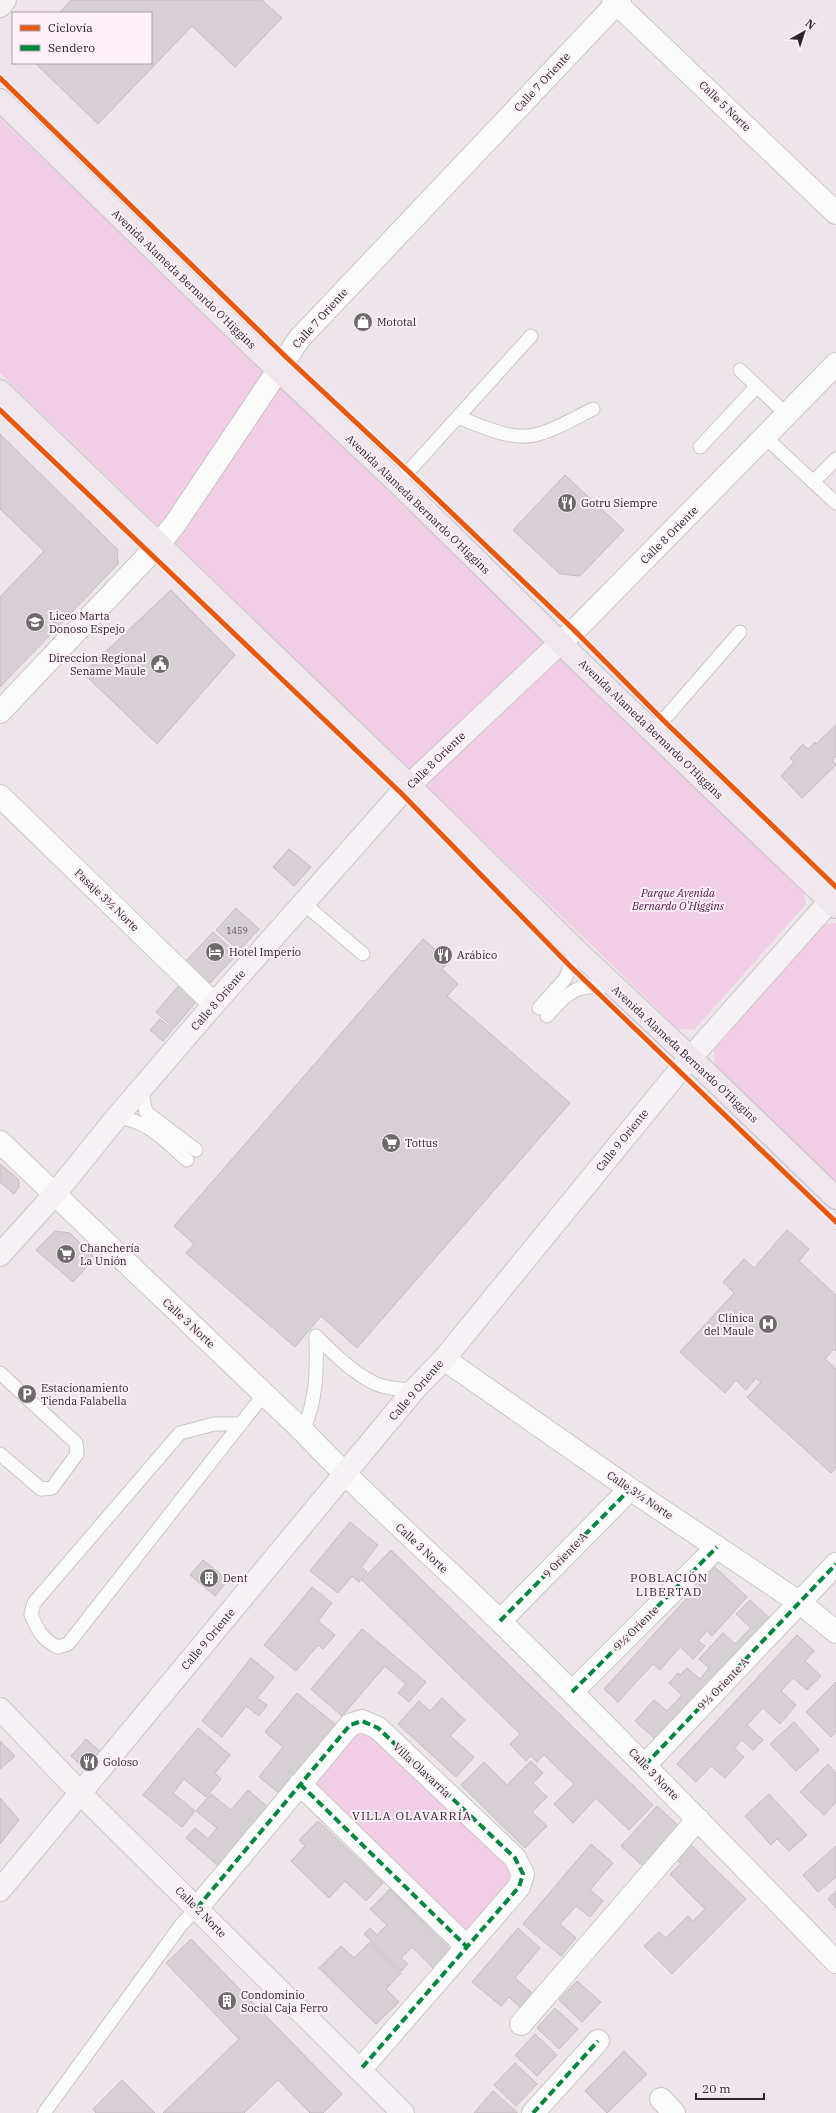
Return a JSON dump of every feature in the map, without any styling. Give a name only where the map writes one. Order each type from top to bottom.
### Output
[{"type":"main road","name":"Avenida Alameda Bernardo O'Higgins","points":[[0,100],[277,370],[398,483],[653,732],[834,901]]},
{"type":"main road","name":"Avenida Alameda Bernardo O'Higgins","points":[[0,391],[409,785],[613,986],[690,1057],[836,1198]]},
{"type":"street","points":[[0,6],[5,0]]},
{"type":"street","name":"Calle 5 Norte","points":[[617,1],[836,213]]},
{"type":"street","name":"Calle 7 Oriente","points":[[0,712],[159,544],[175,524],[299,339],[617,1]]},
{"type":"street","name":"Calle 8 Oriente","points":[[0,1255],[54,1195],[117,1117],[302,902],[409,785],[580,625],[836,364]]},
{"type":"street","name":"Pasaje 3½ Norte","points":[[0,796],[214,1004]]},
{"type":"street","name":"Calle 9 Oriente","points":[[0,1890],[414,1390],[444,1359],[690,1057],[834,901]]},
{"type":"street","name":"Calle 3 Norte","points":[[0,1142],[54,1195],[303,1430],[345,1475],[500,1621],[698,1818],[836,1962]]},
{"type":"street","name":"Calle 3½ Norte","points":[[444,1359],[630,1489],[800,1603],[836,1632]]},
{"type":"street","name":"9 Oriente A","points":[[500,1621],[630,1489]]},
{"type":"street","name":"9½ Oriente","points":[[572,1692],[717,1547]]},
{"type":"street","points":[[800,1603],[836,1564]]},
{"type":"street","name":"9½ Oriente A","points":[[645,1765],[800,1603]]},
{"type":"street","name":"Calle 2 Norte","points":[[0,1709],[80,1792],[403,2113]]},
{"type":"street","name":"Villa Olavarría","points":[[197,1908],[350,1725],[362,1721],[378,1728],[515,1858],[523,1874],[519,1887],[360,2070]]},
{"type":"street","points":[[300,1784],[467,1947]]},
{"type":"street","points":[[521,2024],[698,1818]]},
{"type":"street","points":[[533,2113],[598,2041]]},
{"type":"lane","points":[[398,483],[531,336]]},
{"type":"lane","points":[[740,370],[787,415]]},
{"type":"lane","points":[[700,447],[756,386]]},
{"type":"lane","points":[[458,417],[488,430],[511,435],[525,435],[541,433],[593,410]]},
{"type":"lane","points":[[765,437],[836,503]]},
{"type":"lane","points":[[813,482],[836,459]]},
{"type":"lane","points":[[653,732],[740,632]]},
{"type":"lane","points":[[302,902],[363,954]]},
{"type":"lane","points":[[577,951],[566,979],[543,1012],[577,988],[590,986],[613,986]]},
{"type":"lane","points":[[142,1088],[146,1112],[196,1150]]},
{"type":"lane","points":[[117,1117],[134,1119],[148,1127],[187,1160]]},
{"type":"lane","points":[[303,1430],[311,1413],[317,1384],[316,1336],[342,1362],[375,1383],[392,1389],[414,1390]]},
{"type":"lane","points":[[0,1454],[41,1489],[52,1488],[77,1454],[76,1443],[1,1376]]},
{"type":"lane","points":[[240,1424],[214,1424],[180,1433],[34,1604],[31,1614],[41,1636],[49,1644],[58,1647],[68,1644],[240,1424],[264,1393]]},
{"type":"lane","points":[[44,2113],[181,1925],[197,1908]]},
{"type":"green space","name":"Parque Avenida Bernardo O'Higgins","points":[[0,118],[803,889],[806,904],[694,1030],[678,1029],[0,373]]},
{"type":"green space","points":[[836,923],[836,1182],[715,1066],[714,1050],[824,924]]},
{"type":"green space","points":[[362,1726],[519,1873],[466,1930],[313,1781]]},
{"type":"building","points":[[71,0],[262,0],[282,18],[235,67],[192,26],[98,124],[36,64],[152,64],[152,12],[60,12]]},
{"type":"building","name":"Liceo Marta Donoso Espejo","points":[[0,434],[117,549],[118,564],[0,687],[0,597],[44,551],[0,509]]},
{"type":"building","name":"Gotru Siempre","points":[[565,475],[624,530],[580,576],[560,574],[513,530]]},
{"type":"building","name":"Direccion Regional Sename Maule","points":[[171,590],[235,655],[157,744],[83,673]]},
{"type":"building","points":[[836,725],[836,756],[832,760],[836,765],[802,798],[781,776],[794,762],[790,758],[803,744],[808,749],[815,742],[816,744]]},
{"type":"building","points":[[289,849],[311,867],[294,886],[273,867]]},
{"type":"building","points":[[236,908],[259,929],[239,951],[216,930]]},
{"type":"building","points":[[213,932],[237,954],[209,984],[185,962]]},
{"type":"building","name":"Tottus","points":[[423,939],[449,961],[442,969],[458,984],[447,996],[570,1103],[357,1348],[321,1316],[295,1347],[186,1253],[194,1244],[174,1226]]},
{"type":"building","points":[[181,983],[196,996],[195,1003],[174,1028],[156,1012]]},
{"type":"building","points":[[160,1019],[173,1029],[163,1041],[150,1030]]},
{"type":"building","points":[[0,1164],[19,1180],[19,1187],[14,1194],[0,1182]]},
{"type":"building","name":"Clínica del Maule","points":[[787,1230],[809,1249],[799,1261],[836,1295],[836,1351],[834,1349],[825,1359],[836,1369],[836,1467],[831,1473],[747,1397],[761,1382],[756,1378],[746,1390],[736,1380],[725,1393],[680,1352],[734,1293],[723,1282],[744,1259],[754,1268]]},
{"type":"building","name":"Chanchería La Unión","points":[[55,1231],[70,1233],[95,1258],[73,1282],[36,1250]]},
{"type":"building","points":[[350,1522],[378,1545],[361,1567],[367,1572],[359,1582],[352,1576],[338,1593],[310,1571]]},
{"type":"building","points":[[391,1550],[653,1805],[629,1830],[596,1798],[573,1823],[554,1804],[574,1784],[544,1755],[537,1762],[531,1756],[526,1761],[510,1744],[520,1734],[362,1580]]},
{"type":"building","name":"Dent","points":[[203,1560],[228,1580],[215,1596],[190,1575]]},
{"type":"building","points":[[715,1567],[747,1597],[712,1636],[707,1631],[698,1641],[705,1646],[693,1659],[680,1647],[660,1670],[653,1664],[618,1702],[604,1689]]},
{"type":"building","points":[[312,1587],[332,1603],[318,1621],[335,1635],[323,1649],[318,1645],[296,1671],[264,1645]]},
{"type":"building","points":[[750,1600],[775,1623],[662,1745],[635,1721],[654,1700],[667,1711],[682,1695],[669,1683],[678,1673],[680,1675],[687,1668],[700,1679],[709,1668],[699,1659],[723,1633],[735,1644],[751,1628],[736,1614]]},
{"type":"building","points":[[362,1629],[426,1682],[409,1702],[398,1693],[406,1684],[385,1666],[342,1716],[311,1689]]},
{"type":"building","points":[[797,1635],[814,1651],[805,1661],[821,1676],[807,1690],[793,1678],[781,1691],[796,1705],[780,1724],[763,1708],[747,1725],[763,1740],[753,1750],[742,1740],[734,1748],[744,1757],[725,1778],[711,1766],[696,1782],[677,1764]]},
{"type":"building","points":[[251,1658],[274,1677],[257,1698],[267,1705],[259,1716],[246,1706],[222,1737],[202,1721]]},
{"type":"building","points":[[836,1682],[836,1731],[831,1737],[806,1712]]},
{"type":"building","points":[[297,1693],[336,1725],[280,1794],[259,1777],[283,1747],[265,1732]]},
{"type":"building","points":[[442,1698],[465,1720],[450,1736],[474,1757],[456,1777],[398,1724],[419,1701],[430,1711]]},
{"type":"building","points":[[794,1722],[819,1750],[796,1771],[770,1744]]},
{"type":"building","points":[[198,1728],[230,1755],[215,1773],[221,1779],[206,1797],[184,1779],[173,1793],[195,1811],[182,1827],[143,1795]]},
{"type":"building","points":[[86,1739],[102,1753],[89,1768],[83,1767],[71,1756]]},
{"type":"building","points":[[0,1741],[15,1756],[0,1769]]},
{"type":"building","points":[[531,1761],[543,1773],[533,1783],[547,1797],[532,1812],[547,1826],[525,1848],[461,1785],[484,1762],[507,1785]]},
{"type":"building","points":[[828,1764],[836,1773],[836,1802],[824,1815],[800,1792]]},
{"type":"building","points":[[248,1790],[269,1808],[220,1867],[186,1838],[195,1828],[208,1839],[217,1828],[196,1811],[211,1794],[231,1810]]},
{"type":"building","points":[[769,1794],[807,1835],[789,1851],[777,1839],[771,1845],[745,1816]]},
{"type":"building","points":[[0,1798],[19,1820],[0,1844]]},
{"type":"building","points":[[657,1806],[680,1827],[644,1867],[621,1846]]},
{"type":"building","points":[[318,1821],[383,1883],[366,1901],[345,1881],[329,1898],[291,1861],[305,1846],[299,1840]]},
{"type":"building","points":[[685,1839],[746,1899],[672,1974],[644,1946],[659,1932],[666,1938],[688,1916],[693,1921],[705,1909],[670,1874],[681,1864],[671,1853]]},
{"type":"building","points":[[591,1844],[613,1863],[590,1890],[603,1901],[590,1917],[576,1906],[560,1924],[576,1938],[561,1956],[523,1924]]},
{"type":"building","points":[[836,1846],[836,1877],[818,1892],[803,1875]]},
{"type":"building","points":[[390,1889],[451,1950],[433,1968],[412,1947],[401,1958],[408,1964],[401,1971],[364,1934],[370,1928],[377,1935],[387,1925],[370,1909]]},
{"type":"building","points":[[836,1891],[836,1908],[828,1899]]},
{"type":"building","points":[[518,1928],[540,1948],[515,1978],[532,1993],[520,2007],[509,1997],[501,2006],[472,1982]]},
{"type":"building","name":"Condominio Social Caja Ferro","points":[[191,1939],[342,2094],[323,2113],[310,2113],[278,2080],[244,2113],[163,2113],[239,2039],[166,1963]]},
{"type":"building","points":[[370,1942],[401,1973],[386,1989],[399,2002],[376,2024],[319,1968],[341,1946],[354,1958]]},
{"type":"building","points":[[577,1981],[601,2002],[582,2022],[559,2000]]},
{"type":"building","points":[[555,2008],[578,2029],[559,2049],[537,2028]]},
{"type":"building","points":[[535,2034],[557,2055],[537,2076],[515,2055]]},
{"type":"building","points":[[624,2051],[647,2074],[607,2113],[585,2091]]},
{"type":"building","points":[[515,2063],[537,2084],[516,2106],[494,2085]]},
{"type":"building","points":[[122,2080],[155,2113],[96,2113],[93,2109]]},
{"type":"building","points":[[493,2091],[517,2112],[517,2113],[474,2113]]},
{"type":"marked path","points":[[500,1621],[630,1489]]},
{"type":"marked path","points":[[572,1692],[717,1547]]},
{"type":"marked path","points":[[645,1765],[836,1564]]},
{"type":"marked path","points":[[197,1908],[350,1725],[362,1721],[378,1728],[515,1858],[523,1874],[519,1887],[360,2070]]},
{"type":"marked path","points":[[300,1784],[467,1947]]},
{"type":"marked path","points":[[533,2113],[598,2041]]},
{"type":"cycle path","points":[[0,78],[286,357],[574,630],[664,721],[836,887]]},
{"type":"cycle path","points":[[0,410],[401,793],[570,966],[836,1222]]},
{"type":"place","name":"Mototal","points":[[363,322]]},
{"type":"place","name":"Gotru Siempre","points":[[567,503]]},
{"type":"place","name":"Liceo Marta Donoso Espejo","points":[[35,622]]},
{"type":"place","name":"Direccion Regional Sename Maule","points":[[160,664]]},
{"type":"place","name":"Hotel Imperio","points":[[215,952]]},
{"type":"place","name":"Arábico","points":[[443,955]]},
{"type":"place","name":"Tottus","points":[[391,1143]]},
{"type":"place","name":"Chanchería La Unión","points":[[66,1254]]},
{"type":"place","name":"Clínica del Maule","points":[[768,1324]]},
{"type":"place","name":"Estacionamiento Tienda Falabella","points":[[27,1394]]},
{"type":"place","name":"Dent","points":[[209,1578]]},
{"type":"place","name":"Goloso","points":[[89,1762]]},
{"type":"place","name":"Condominio Social Caja Ferro","points":[[227,2001]]},
{"type":"district","name":"POBLACIÓN LIBERTAD","points":[[669,1584]]},
{"type":"district","name":"VILLA OLAVARRÍA","points":[[412,1815]]}]
